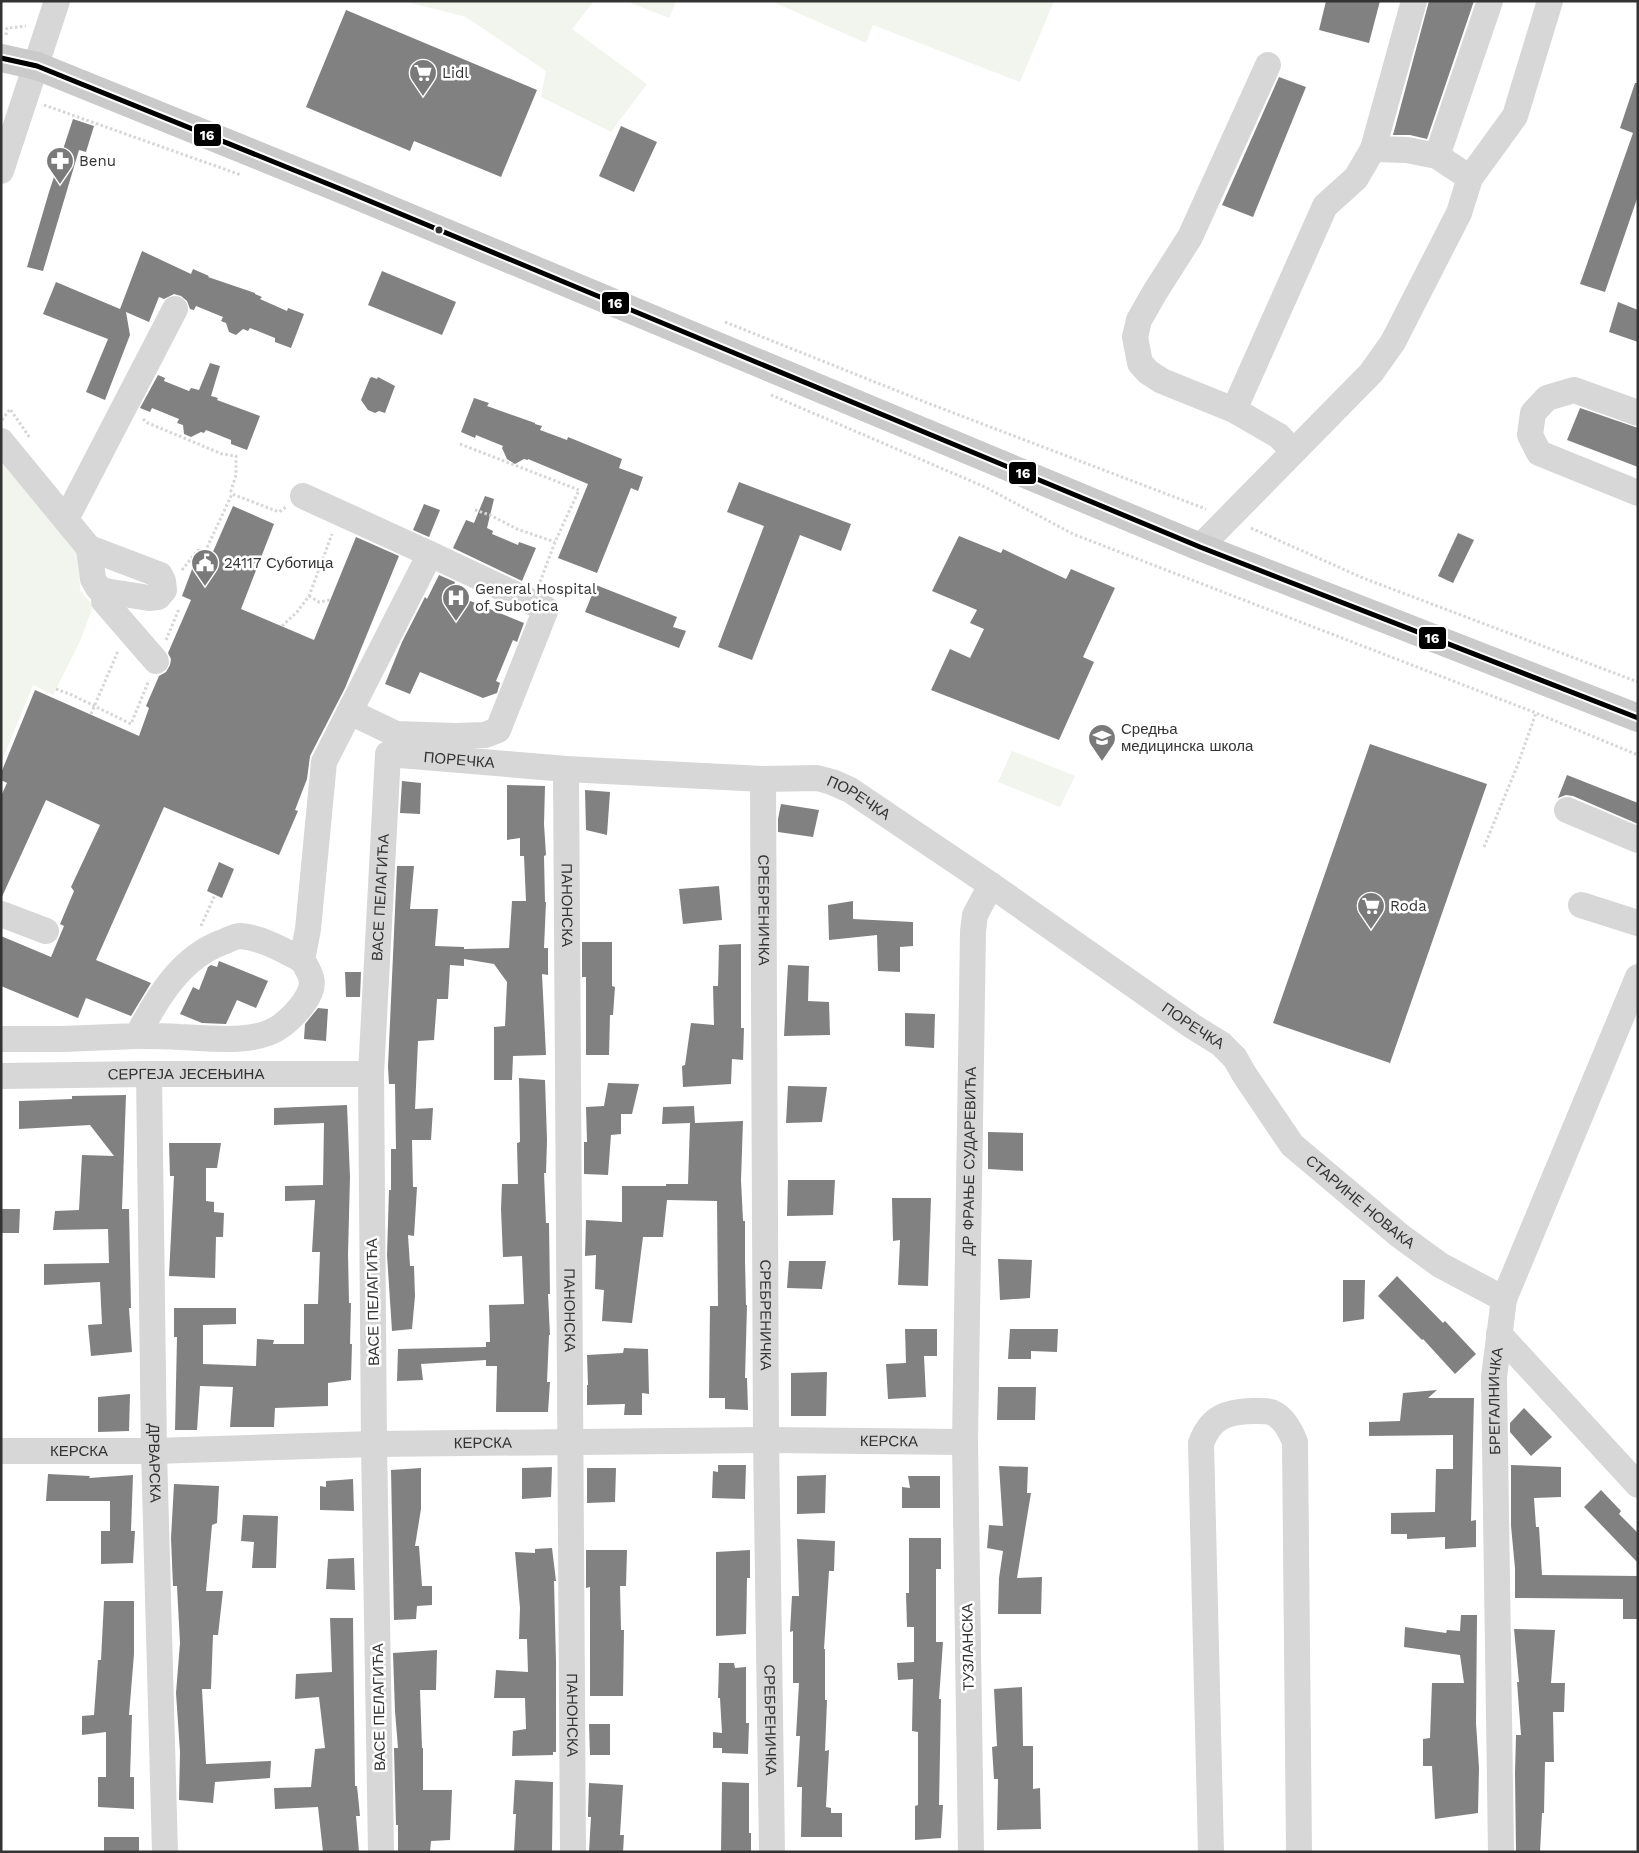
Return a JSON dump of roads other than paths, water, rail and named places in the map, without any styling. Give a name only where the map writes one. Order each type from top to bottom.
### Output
[{"type":"main road","points":[[2,58],[40,57],[357,196],[1200,547],[1638,718]]},
{"type":"street","points":[[1,171],[57,1]]},
{"type":"street","points":[[1234,410],[1325,206],[1356,178],[1373,149],[1414,1]]},
{"type":"street","points":[[1437,156],[1490,1]]},
{"type":"street","points":[[1200,547],[1230,518],[1292,451],[1371,373],[1392,342],[1459,213],[1470,178],[1515,116],[1550,1]]},
{"type":"street","points":[[1268,65],[1190,237],[1139,320],[1135,337],[1140,363],[1148,372],[1162,381],[1234,410],[1279,436],[1292,451]]},
{"type":"street","points":[[1373,149],[1406,150],[1437,156],[1470,178]]},
{"type":"street","points":[[66,519],[175,309]]},
{"type":"street","points":[[1638,412],[1574,390],[1547,398],[1533,413],[1530,435],[1538,453],[1638,493]]},
{"type":"street","points":[[1,441],[89,548],[160,575],[164,590],[158,597],[149,598],[105,591],[98,588],[93,580],[89,548]]},
{"type":"street","points":[[302,496],[546,609],[498,730],[485,735],[462,736],[396,734],[350,712]]},
{"type":"street","points":[[302,960],[308,929],[324,762],[430,554]]},
{"type":"street","points":[[105,591],[104,601],[156,662]]},
{"type":"street","name":"ПОРЕЧКА","points":[[388,754],[566,769],[763,779],[817,778],[832,782],[850,790],[1192,1026],[1221,1044],[1235,1058],[1244,1074]]},
{"type":"street","name":"ВАСЕ ПЕЛАГИЋА","points":[[381,1852],[374,1444],[371,1074],[388,754]]},
{"type":"street","name":"ПАНОНСКА","points":[[566,769],[573,1852]]},
{"type":"street","name":"СРЕБРЕНИЧКА","points":[[763,779],[766,1440],[772,1852]]},
{"type":"street","points":[[1567,810],[1638,840]]},
{"type":"street","name":"ДР ФРАЊЕ СУДАРЕВИЋА","points":[[965,1442],[973,931],[975,915],[991,886]]},
{"type":"street","points":[[1581,905],[1638,923]]},
{"type":"street","points":[[1,914],[46,932]]},
{"type":"street","points":[[1,1039],[137,1036],[218,1040],[263,1034],[280,1028],[296,1013],[313,986],[312,974],[302,960],[257,939],[239,936],[211,946],[191,959],[167,985],[137,1036]]},
{"type":"street","name":"БРЕГАЛНИЧКА","points":[[1501,1852],[1494,1377],[1498,1334],[1504,1299],[1638,977]]},
{"type":"street","name":"ДРВАРСКА","points":[[149,1074],[154,1452],[165,1852]]},
{"type":"street","name":"СЕРГЕЈА ЈЕСЕЊИНА","points":[[1,1076],[371,1074]]},
{"type":"street","name":"СТАРИНЕ НОВАКА","points":[[1244,1074],[1292,1145],[1406,1240],[1440,1265],[1504,1299]]},
{"type":"street","points":[[1498,1334],[1638,1485]]},
{"type":"street","points":[[1211,1852],[1200,1443],[1205,1433],[1224,1414],[1264,1411],[1275,1413],[1290,1431],[1295,1442],[1299,1852]]},
{"type":"street","name":"КЕРСКА","points":[[1,1451],[154,1452],[374,1444],[766,1440],[965,1442]]},
{"type":"street","name":"ТУЗЛАНСКА","points":[[965,1442],[971,1852]]},
{"type":"place","name":"Lidl","points":[[423,97]]},
{"type":"place","name":"Benu","points":[[60,185]]},
{"type":"place","name":"24117 Суботица","points":[[205,587]]},
{"type":"place","name":"General Hospital of Subotica","points":[[456,622]]},
{"type":"place","name":"Средња медицинска школа","points":[[1102,762]]},
{"type":"place","name":"Roda","points":[[1371,930]]}]
